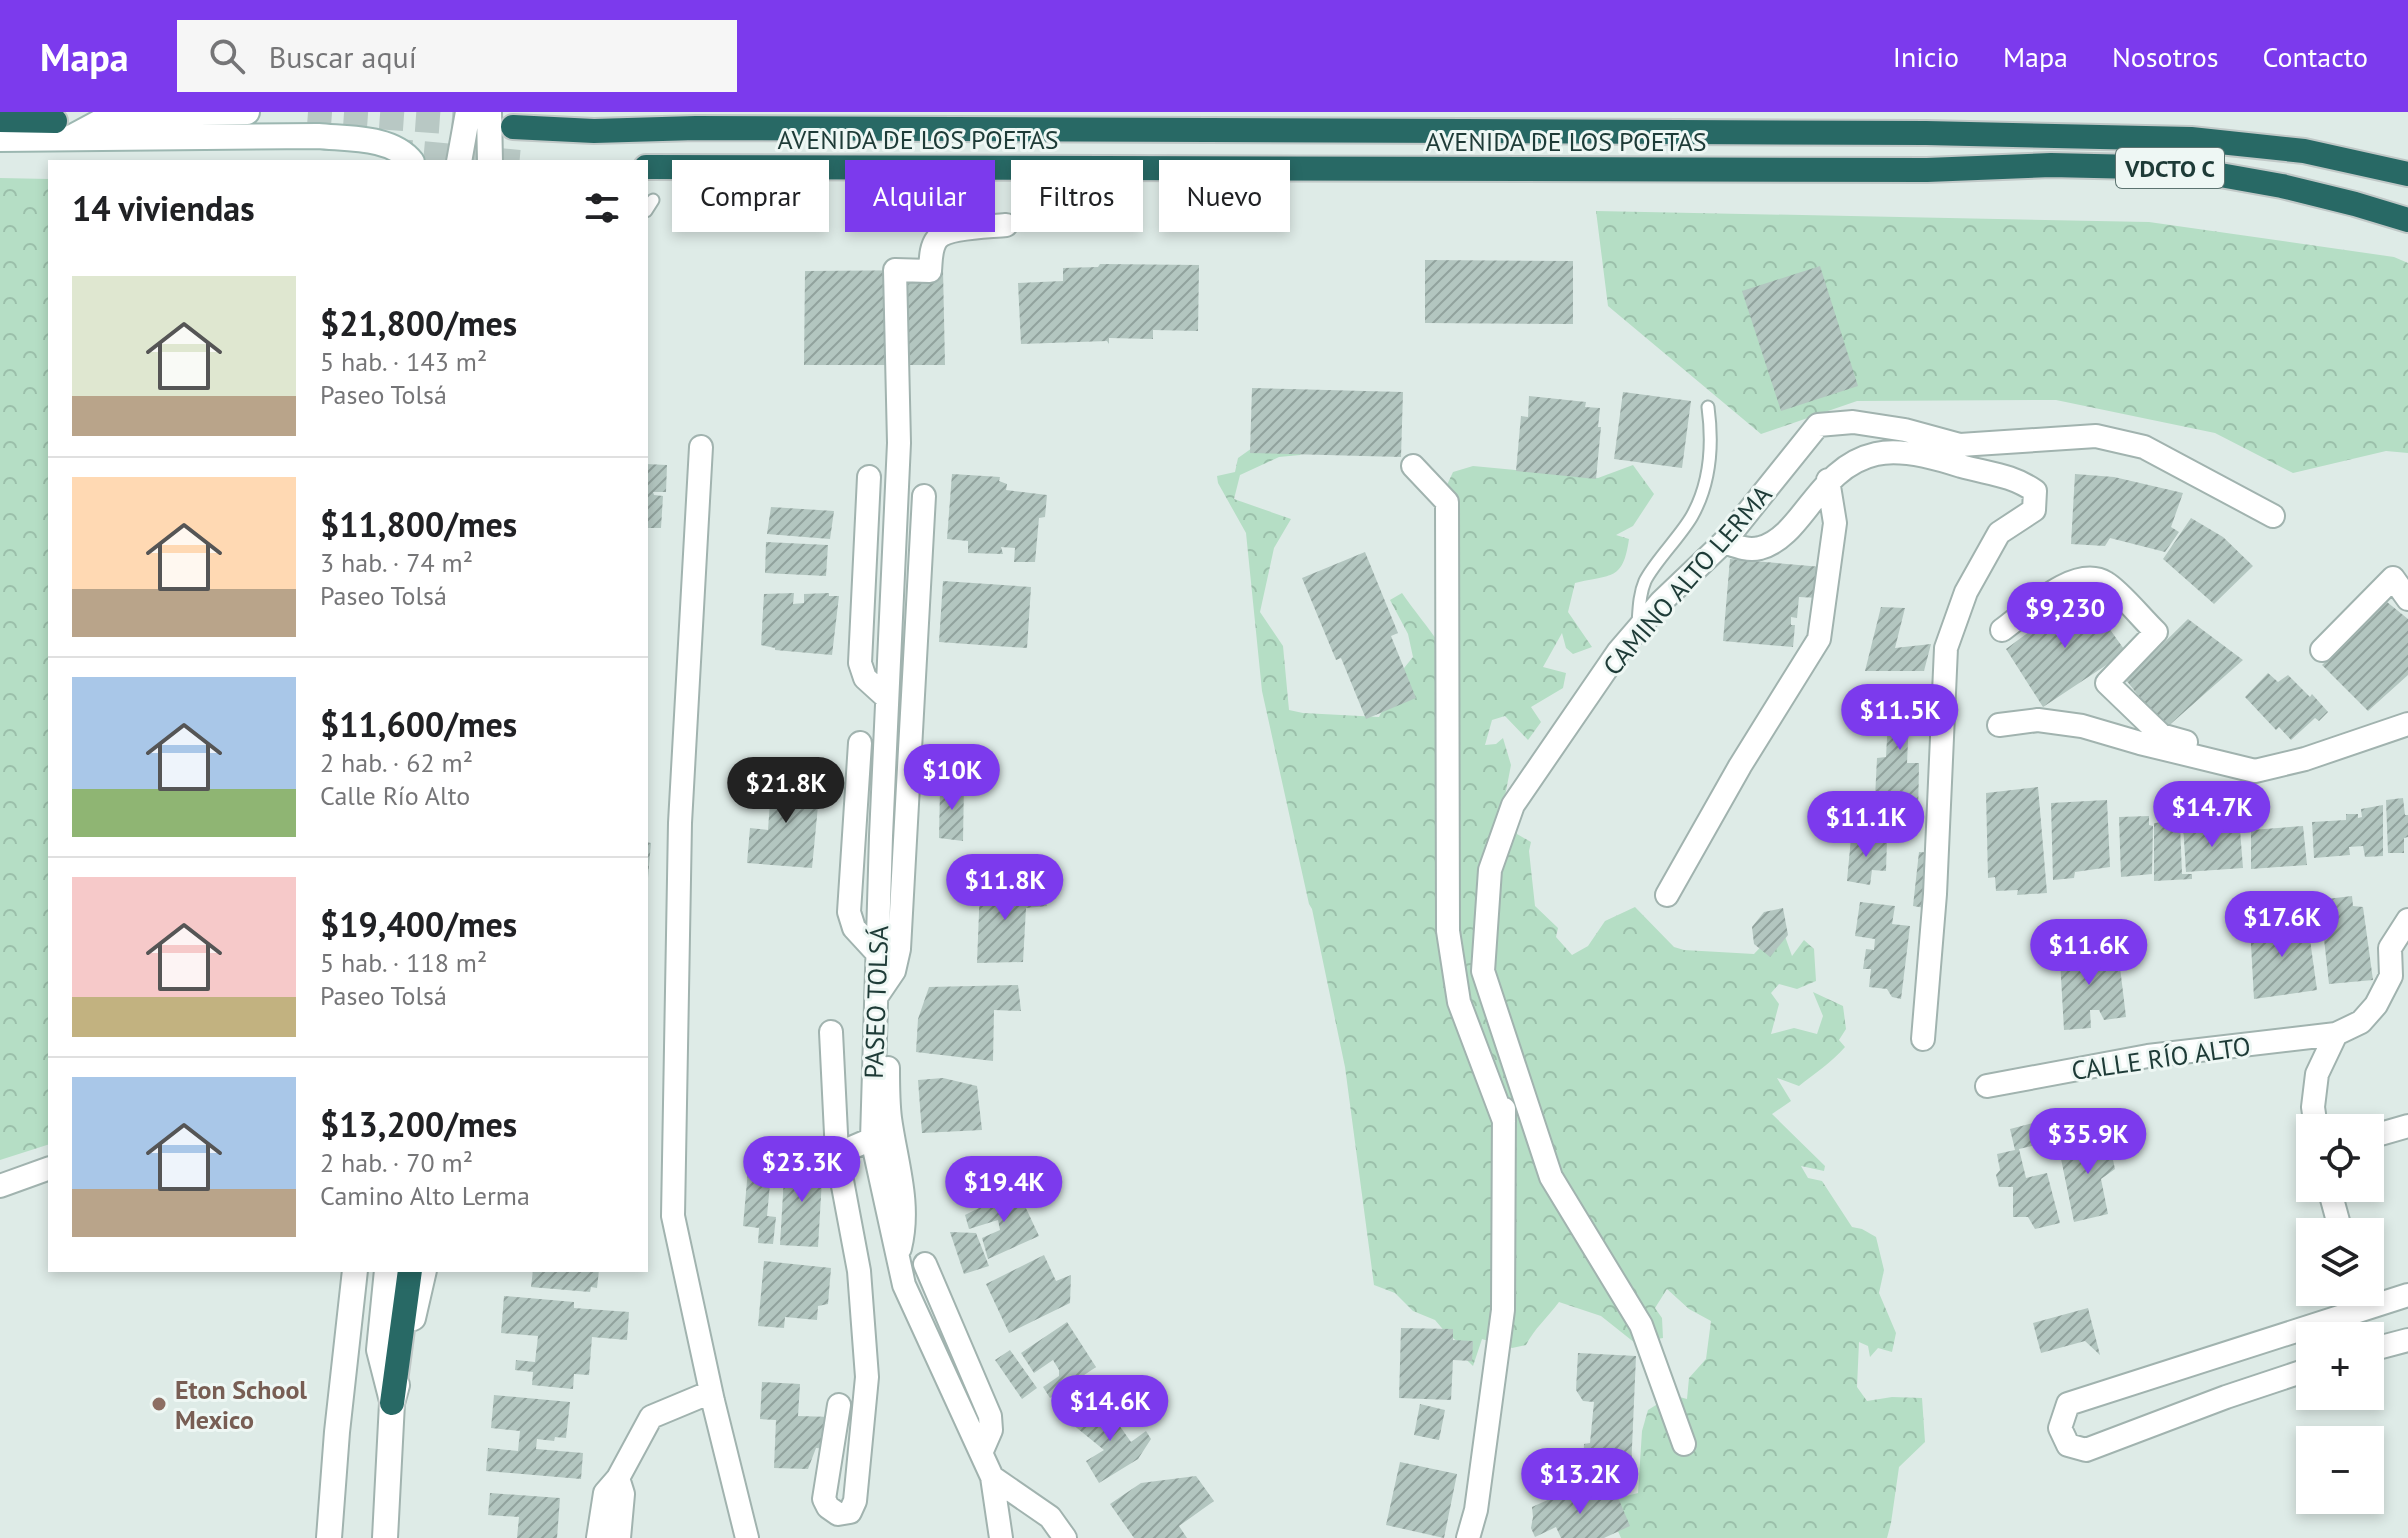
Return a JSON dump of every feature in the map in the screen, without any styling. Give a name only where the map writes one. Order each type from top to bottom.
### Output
[{"type":"highway","points":[[0,120],[60,131]]},
{"type":"highway","name":"AVENIDA DE LOS POETAS","points":[[513,127],[594,131],[696,128],[1926,133],[2191,139],[2304,151],[2408,174]]},
{"type":"highway","name":"AVENIDA DE LOS POETAS","points":[[829,166],[1927,170],[2051,165],[2181,168],[2282,186],[2408,220]]},
{"type":"highway","name":"VDCTO C","points":[[648,167],[672,168]]},
{"type":"highway","points":[[648,174],[672,168]]},
{"type":"highway","points":[[392,1403],[410,1272]]},
{"type":"street","points":[[0,139],[155,114],[247,112]]},
{"type":"street","points":[[459,160],[468,112]]},
{"type":"street","points":[[489,112],[490,160]]},
{"type":"street","points":[[60,131],[353,138],[394,147],[410,160]]},
{"type":"street","name":"PASEO TOLSÁ","points":[[1001,1538],[992,1477],[904,1285],[872,1139],[899,443],[895,270],[930,271],[932,247],[938,237],[947,232],[1006,225]]},
{"type":"street","name":"CAMINO ALTO LERMA","points":[[1684,1444],[1641,1325],[1551,1177],[1483,971],[1490,870],[1513,805],[1618,652],[1661,602],[1724,542],[1818,425],[1853,422],[1960,445],[2096,436],[2144,447],[2273,516]]},
{"type":"street","points":[[701,447],[680,823],[673,1216],[747,1538]]},
{"type":"street","points":[[1724,542],[1745,549],[1760,548],[1781,537],[1828,480],[1849,464],[1878,453],[1929,456],[2016,479],[2035,491],[2034,510],[1999,533],[1966,592],[1946,648],[1935,894],[1923,1039]]},
{"type":"street","points":[[1413,466],[1447,502],[1448,931],[1459,1002],[1504,1121]]},
{"type":"street","points":[[869,477],[860,663],[865,678],[887,698]]},
{"type":"street","points":[[1667,895],[1740,766],[1819,639],[1835,523],[1828,480]]},
{"type":"street","points":[[876,997],[894,971],[899,949],[924,496]]},
{"type":"street","points":[[2002,630],[2071,580],[2090,577],[2107,583],[2156,632],[2107,683],[2161,735],[2210,749],[2219,763]]},
{"type":"street","points":[[2322,650],[2393,578],[2408,599]]},
{"type":"street","points":[[1999,725],[2038,720],[2082,726],[2255,771],[2305,759],[2408,724]]},
{"type":"street","points":[[860,743],[849,912],[854,928],[877,953]]},
{"type":"street","points":[[2314,1114],[2317,1074],[2336,1034],[2361,1022],[2376,1005],[2391,976],[2390,948],[2408,920]]},
{"type":"street","points":[[887,1027],[890,1115],[905,1206],[905,1227],[898,1257]]},
{"type":"street","points":[[831,1032],[837,1154],[859,1271],[867,1377],[855,1501],[850,1512],[838,1514],[828,1507],[824,1499],[839,1405]]},
{"type":"street","points":[[1468,1538],[1476,1510],[1503,1310],[1503,1032]]},
{"type":"street","name":"CALLE RÍO ALTO","points":[[1987,1086],[2148,1056],[2336,1034]]},
{"type":"street","points":[[2384,1133],[2408,1126]]},
{"type":"street","points":[[837,1154],[872,1139]]},
{"type":"street","points":[[0,1186],[48,1169]]},
{"type":"street","points":[[925,1264],[990,1416],[991,1430],[981,1453]]},
{"type":"street","points":[[329,1538],[355,1272]]},
{"type":"street","points":[[387,1272],[379,1350],[392,1403]]},
{"type":"street","points":[[385,1538],[392,1403],[424,1272]]},
{"type":"street","points":[[2384,1298],[2408,1295]]},
{"type":"street","points":[[2298,1322],[2343,1306]]},
{"type":"street","points":[[2296,1323],[2068,1404],[2060,1428],[2068,1445],[2086,1450],[2296,1374]]},
{"type":"street","points":[[2384,1346],[2408,1340]]},
{"type":"street","points":[[598,1538],[605,1493],[618,1478],[651,1417],[711,1392]]},
{"type":"street","points":[[992,1477],[1050,1517],[1065,1538]]},
{"type":"street","points":[[618,1478],[623,1494],[619,1538]]},
{"type":"lane","points":[[648,208],[653,200]]},
{"type":"lane","points":[[1637,629],[1639,601],[1646,580],[1688,523],[1703,490],[1711,450],[1708,407]]},
{"type":"green space","points":[[0,178],[48,179],[48,1145],[0,1160]]},
{"type":"green space","points":[[1596,211],[2149,222],[2394,257],[2408,263],[2408,453],[2386,451],[2293,473],[2215,433],[2056,400],[1857,401],[1761,434],[1608,306]]},
{"type":"green space","points":[[1262,441],[1307,444],[1300,455],[1279,457],[1240,475],[1234,499],[1291,519],[1274,548],[1260,612],[1283,646],[1289,710],[1303,713],[1379,717],[1400,673],[1413,657],[1408,634],[1390,600],[1402,593],[1440,645],[1446,551],[1435,536],[1441,498],[1453,472],[1473,466],[1598,478],[1633,465],[1654,494],[1633,526],[1616,535],[1629,539],[1619,569],[1607,576],[1575,583],[1568,612],[1592,647],[1573,654],[1566,648],[1562,633],[1543,667],[1566,673],[1563,688],[1531,707],[1541,722],[1528,740],[1505,716],[1492,720],[1485,745],[1496,744],[1503,738],[1511,765],[1505,796],[1517,813],[1517,834],[1531,842],[1529,851],[1535,906],[1558,928],[1556,937],[1572,955],[1588,946],[1605,921],[1635,907],[1674,947],[1684,950],[1754,954],[1782,928],[1792,956],[1804,940],[1814,949],[1816,981],[1797,989],[1779,984],[1771,993],[1779,1004],[1771,1034],[1794,1028],[1817,1034],[1823,1016],[1813,992],[1843,1006],[1846,1029],[1839,1040],[1845,1047],[1799,1086],[1777,1078],[1791,1101],[1772,1114],[1825,1166],[1824,1171],[1801,1166],[1808,1178],[1822,1181],[1852,1227],[1876,1237],[1884,1270],[1879,1293],[1896,1333],[1892,1352],[1878,1348],[1870,1357],[1868,1346],[1859,1342],[1857,1387],[1867,1401],[1892,1397],[1922,1398],[1925,1442],[1899,1467],[1887,1538],[1621,1538],[1610,1513],[1614,1499],[1638,1493],[1642,1431],[1648,1410],[1672,1395],[1687,1399],[1689,1378],[1706,1359],[1711,1321],[1689,1309],[1667,1289],[1655,1308],[1662,1318],[1663,1338],[1635,1343],[1601,1316],[1559,1302],[1526,1345],[1512,1348],[1482,1339],[1473,1366],[1467,1360],[1464,1346],[1447,1334],[1435,1320],[1413,1311],[1395,1293],[1374,1285],[1345,1067],[1262,691],[1246,533],[1217,476],[1235,472],[1238,458]]},
{"type":"building","points":[[1425,260],[1573,261],[1573,324],[1425,323]]},
{"type":"building","points":[[1100,264],[1199,265],[1198,331],[1153,330],[1153,339],[1109,338],[1109,344],[1107,341],[1021,344],[1018,283],[1063,281],[1063,268],[1098,267]]},
{"type":"building","points":[[1820,266],[1858,386],[1781,411],[1742,291]]},
{"type":"building","points":[[943,270],[945,365],[804,365],[805,271]]},
{"type":"building","points":[[1252,388],[1403,392],[1401,457],[1250,453]]},
{"type":"building","points":[[1623,392],[1691,401],[1682,468],[1614,459]]},
{"type":"building","points":[[1529,396],[1586,402],[1585,407],[1600,408],[1596,479],[1516,471],[1521,416],[1528,417]]},
{"type":"building","points":[[648,464],[667,465],[666,492],[653,492],[654,495],[663,496],[661,528],[648,528]]},
{"type":"building","points":[[952,474],[1000,477],[999,481],[1007,484],[1006,490],[1047,495],[1045,517],[1039,518],[1035,562],[1014,562],[1015,548],[1001,547],[1003,554],[968,553],[968,541],[947,539]]},
{"type":"building","points":[[2075,474],[2114,477],[2183,493],[2171,527],[2179,532],[2165,552],[2110,538],[2105,546],[2071,544]]},
{"type":"building","points":[[771,507],[834,511],[830,539],[767,534]]},
{"type":"building","points":[[2191,518],[2223,537],[2253,566],[2214,604],[2163,559]]},
{"type":"building","points":[[766,542],[828,545],[826,576],[765,573]]},
{"type":"building","points":[[1365,552],[1398,633],[1391,636],[1416,698],[1366,719],[1341,658],[1336,660],[1302,578]]},
{"type":"building","points":[[1730,559],[1822,567],[1819,598],[1799,597],[1797,618],[1791,617],[1791,625],[1795,625],[1793,647],[1723,641]]},
{"type":"building","points":[[943,581],[1031,587],[1027,648],[939,642]]},
{"type":"building","points":[[794,593],[793,604],[804,603],[804,594],[829,593],[829,596],[839,596],[832,655],[775,650],[761,645],[764,594]]},
{"type":"building","points":[[2072,600],[2089,600],[2126,652],[2043,707],[2006,649]]},
{"type":"building","points":[[2387,602],[2408,619],[2408,675],[2368,711],[2322,665]]},
{"type":"building","points":[[1881,607],[1905,608],[1895,648],[1931,644],[1924,671],[1865,671]]},
{"type":"building","points":[[2188,619],[2243,660],[2165,729],[2126,680]]},
{"type":"building","points":[[2268,673],[2278,682],[2288,675],[2328,712],[2319,721],[2315,718],[2291,740],[2279,727],[2276,730],[2245,697]]},
{"type":"building","points":[[1939,690],[1939,716],[1909,719],[1907,763],[1919,763],[1918,819],[1874,819],[1877,758],[1886,757],[1888,720],[1873,720],[1872,693]]},
{"type":"building","points":[[761,779],[820,785],[812,868],[747,863],[750,828],[768,830],[770,802],[758,801]]},
{"type":"building","points":[[964,782],[963,841],[939,838],[940,788]]},
{"type":"building","points":[[2038,787],[2047,893],[2017,895],[2018,890],[1996,891],[1995,877],[1988,878],[1986,793]]},
{"type":"building","points":[[2403,798],[2405,815],[2408,815],[2404,853],[2388,853],[2386,800]]},
{"type":"building","points":[[2107,800],[2110,867],[2075,872],[2074,878],[2053,880],[2051,803]]},
{"type":"building","points":[[2383,805],[2383,856],[2365,857],[2363,846],[2349,847],[2350,855],[2314,858],[2312,822],[2346,820],[2346,814],[2358,814],[2358,818],[2362,817],[2361,809]]},
{"type":"building","points":[[2149,816],[2149,825],[2153,826],[2152,874],[2121,877],[2119,817]]},
{"type":"building","points":[[2175,821],[2175,825],[2180,825],[2182,874],[2192,874],[2192,879],[2154,881],[2154,823]]},
{"type":"building","points":[[2183,824],[2240,830],[2243,868],[2186,872]]},
{"type":"building","points":[[2303,826],[2307,865],[2251,869],[2251,830]]},
{"type":"building","points":[[1851,838],[1887,839],[1886,871],[1872,870],[1870,885],[1847,881]]},
{"type":"building","points":[[648,842],[651,843],[648,878]]},
{"type":"building","points":[[1919,852],[1940,853],[1937,910],[1913,906]]},
{"type":"building","points":[[1041,885],[1047,906],[1026,908],[1023,962],[977,963],[980,887]]},
{"type":"building","points":[[2352,896],[2353,906],[2363,907],[2373,980],[2329,984],[2321,912],[2329,911],[2327,899]]},
{"type":"building","points":[[1860,902],[1895,906],[1892,924],[1910,926],[1901,999],[1892,997],[1887,989],[1869,987],[1871,969],[1863,969],[1866,949],[1874,950],[1875,939],[1855,936]]},
{"type":"building","points":[[1783,908],[1788,935],[1770,957],[1754,944],[1752,927],[1764,912]]},
{"type":"building","points":[[2307,918],[2317,990],[2254,999],[2250,926]]},
{"type":"building","points":[[2087,940],[2088,971],[2099,970],[2101,961],[2119,959],[2126,1017],[2104,1020],[2099,1010],[2090,1010],[2091,1028],[2064,1030],[2059,942]]},
{"type":"building","points":[[1018,985],[1021,1011],[994,1010],[993,1061],[916,1052],[918,1019],[929,987]]},
{"type":"building","points":[[943,1078],[977,1086],[982,1130],[922,1133],[918,1080]]},
{"type":"building","points":[[2045,1120],[2050,1142],[2019,1149],[2026,1178],[2047,1173],[2060,1223],[2035,1229],[2028,1217],[2013,1217],[2013,1187],[1999,1187],[1997,1154],[2015,1150],[2010,1129]]},
{"type":"building","points":[[2107,1133],[2115,1169],[2101,1179],[2108,1214],[2074,1222],[2060,1154],[2077,1150],[2074,1140]]},
{"type":"building","points":[[785,1160],[823,1162],[818,1247],[780,1245]]},
{"type":"building","points":[[748,1170],[771,1173],[767,1216],[776,1217],[773,1244],[758,1243],[759,1228],[743,1226]]},
{"type":"building","points":[[1017,1189],[1039,1236],[988,1259],[982,1238],[1000,1230],[998,1220],[969,1229],[965,1215]]},
{"type":"building","points":[[950,1232],[976,1233],[989,1266],[964,1274]]},
{"type":"building","points":[[1044,1255],[1056,1281],[1071,1275],[1070,1303],[1009,1333],[986,1284]]},
{"type":"building","points":[[764,1261],[831,1268],[828,1304],[818,1306],[817,1320],[785,1317],[784,1328],[758,1326]]},
{"type":"building","points":[[533,1272],[599,1272],[597,1288],[591,1287],[590,1292],[531,1287]]},
{"type":"building","points":[[504,1296],[574,1302],[574,1308],[629,1312],[627,1340],[592,1337],[589,1375],[574,1374],[573,1389],[532,1385],[533,1372],[515,1370],[516,1360],[535,1362],[538,1336],[501,1333]]},
{"type":"building","points":[[2088,1308],[2100,1355],[2085,1341],[2041,1353],[2033,1323]]},
{"type":"building","points":[[1067,1322],[1096,1367],[1050,1398],[1043,1387],[1059,1376],[1053,1360],[1034,1373],[1021,1353]]},
{"type":"building","points":[[1401,1328],[1453,1329],[1453,1340],[1473,1341],[1472,1361],[1453,1360],[1451,1400],[1399,1398]]},
{"type":"building","points":[[1010,1350],[1037,1388],[1022,1399],[995,1360]]},
{"type":"building","points":[[1578,1353],[1636,1356],[1631,1470],[1583,1468],[1584,1444],[1590,1443],[1594,1402],[1583,1401],[1576,1390]]},
{"type":"building","points":[[762,1382],[800,1384],[798,1416],[832,1417],[830,1449],[816,1448],[808,1469],[774,1468],[776,1420],[760,1419]]},
{"type":"building","points":[[494,1395],[570,1402],[566,1438],[555,1437],[554,1441],[537,1439],[536,1449],[583,1453],[581,1479],[486,1471],[488,1448],[518,1451],[520,1431],[491,1428]]},
{"type":"building","points":[[1103,1402],[1131,1442],[1146,1431],[1151,1439],[1138,1459],[1099,1483],[1086,1461],[1104,1450],[1072,1424]]},
{"type":"building","points":[[1420,1404],[1445,1410],[1439,1440],[1414,1435]]},
{"type":"building","points":[[1400,1462],[1457,1474],[1444,1538],[1386,1525]]},
{"type":"building","points":[[1196,1476],[1214,1501],[1179,1526],[1187,1538],[1134,1538],[1110,1504],[1141,1483]]},
{"type":"building","points":[[1570,1490],[1574,1498],[1591,1491],[1617,1495],[1630,1526],[1604,1538],[1561,1538],[1556,1527],[1535,1537],[1531,1528],[1532,1507]]},
{"type":"building","points":[[490,1493],[560,1498],[557,1538],[517,1538],[519,1517],[488,1515]]},
{"type":"tunnel","points":[[308,112],[487,125]]},
{"type":"tunnel","points":[[388,150],[499,160]]},
{"type":"place","name":"Eton School Mexico","points":[[159,1404]]}]
